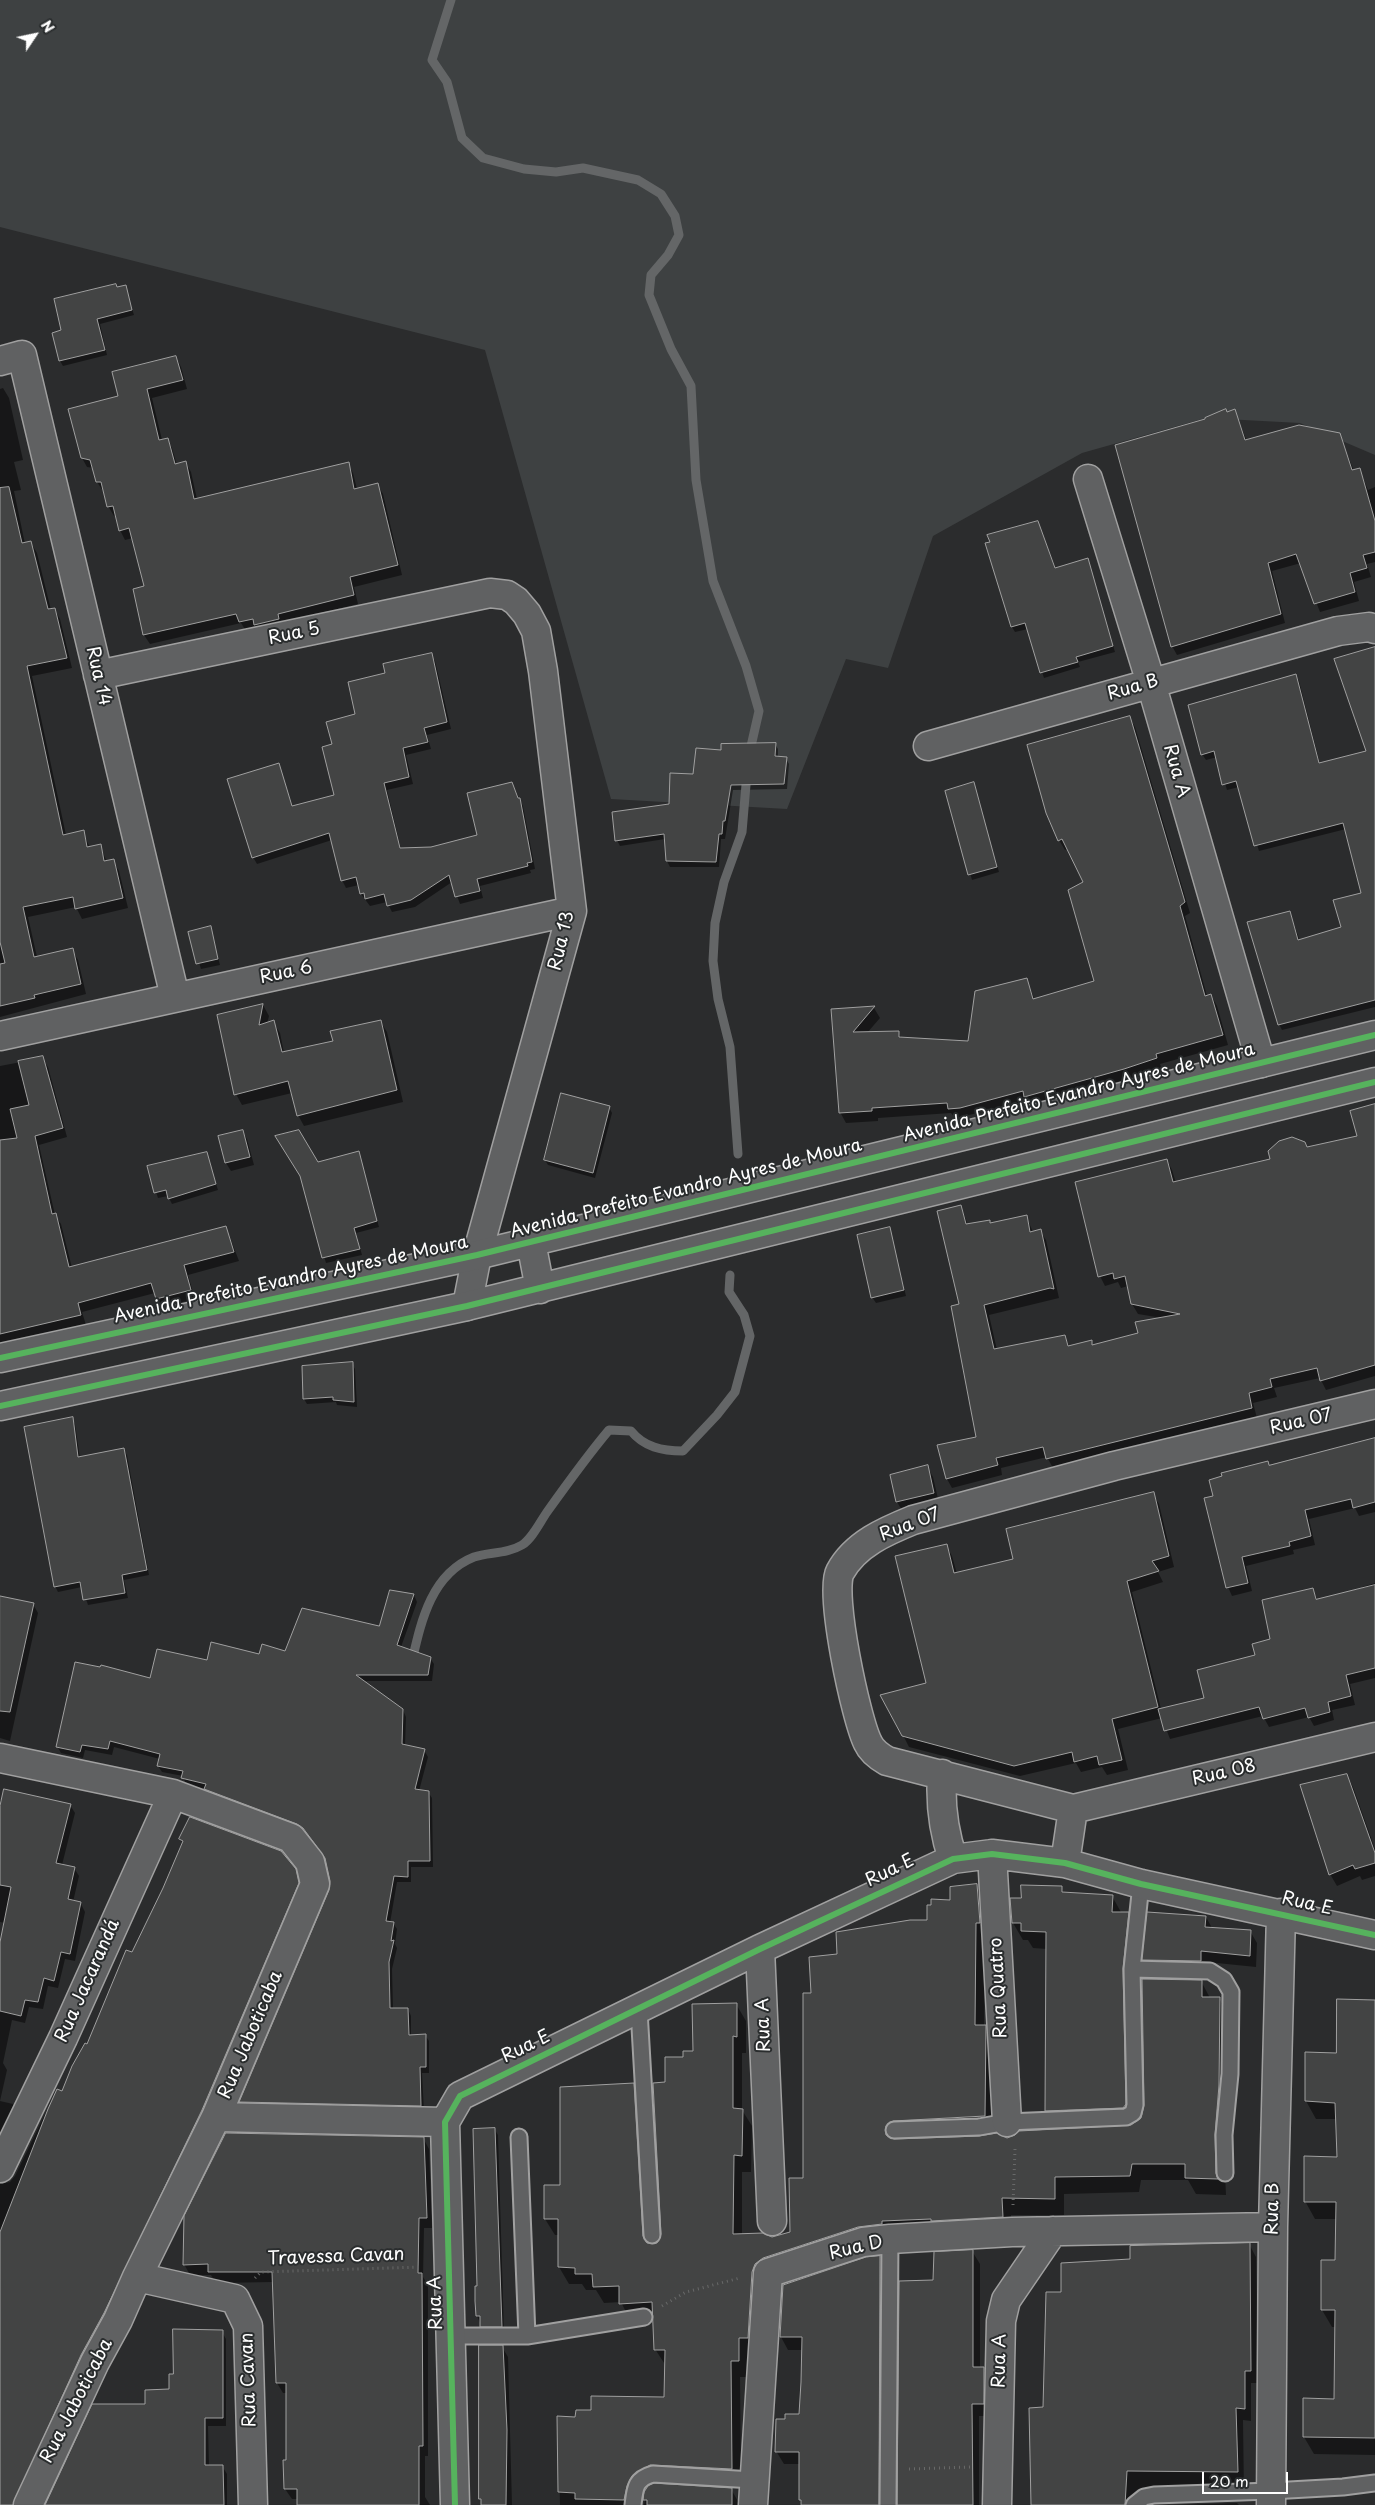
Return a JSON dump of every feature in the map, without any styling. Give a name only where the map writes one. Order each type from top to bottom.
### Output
[{"type":"street","name":"Rua 14","points":[[11,358],[98,675],[175,997]]},
{"type":"street","name":"Rua A","points":[[1088,479],[1151,683],[1261,1063]]},
{"type":"street","name":"Rua 5","points":[[98,675],[490,593]]},
{"type":"street","name":"Rua 13","points":[[467,1306],[477,1255],[572,911],[543,671],[536,631],[527,614],[516,601],[507,595],[490,593]]},
{"type":"street","name":"Rua B","points":[[928,746],[1338,631],[1369,626],[1375,629]]},
{"type":"street","name":"Rua 6","points":[[0,1036],[572,911]]},
{"type":"street","name":"Avenida Prefeito Evandro Ayres de Moura","points":[[0,1358],[477,1255],[1375,1034]]},
{"type":"street","points":[[0,1406],[540,1289],[1375,1082]]},
{"type":"street","points":[[531,1242],[540,1289]]},
{"type":"street","name":"Rua 07","points":[[1073,1809],[887,1761],[868,1745],[862,1730],[848,1669],[838,1613],[839,1573],[859,1549],[883,1532],[913,1520],[1114,1466],[1375,1404]]},
{"type":"street","name":"Rua 08","points":[[1073,1809],[1375,1737]]},
{"type":"street","name":"Rua Jaboticaba","points":[[0,1758],[173,1794],[291,1838],[310,1862],[315,1884],[216,2117],[137,2277],[118,2320],[95,2362],[28,2505]]},
{"type":"street","points":[[942,1774],[940,1801],[943,1824],[953,1859]]},
{"type":"street","name":"Rua Jacarandá","points":[[0,2168],[63,2038],[173,1794]]},
{"type":"street","points":[[1065,1863],[1073,1809]]},
{"type":"street","name":"Rua E","points":[[450,2112],[466,2093],[639,2010],[760,1949],[953,1859],[992,1854],[1065,1863],[1141,1884],[1375,1935]]},
{"type":"street","name":"Rua Quatro","points":[[992,1854],[1007,2122]]},
{"type":"street","name":"Rua B","points":[[1271,2498],[1273,2227],[1281,1913]]},
{"type":"street","name":"Rua A","points":[[760,1949],[772,2221]]},
{"type":"street","name":"Rua A","points":[[450,2112],[450,2266],[455,2505]]},
{"type":"street","points":[[216,2117],[450,2112]]},
{"type":"street","name":"Rua D","points":[[768,2273],[863,2242],[890,2239],[1012,2232],[1273,2227]]},
{"type":"street","name":"Rua A","points":[[998,2505],[1001,2321],[1006,2300],[1053,2231]]},
{"type":"street","points":[[753,2493],[768,2273]]},
{"type":"street","points":[[137,2277],[235,2299]]},
{"type":"street","name":"Rua Cavan","points":[[235,2299],[248,2326],[253,2505]]},
{"type":"lane","points":[[894,2130],[980,2127],[1007,2122],[1118,2117],[1133,2113],[1135,2105],[1132,1969],[1141,1884]]},
{"type":"lane","points":[[1132,1969],[1210,1971],[1224,1980],[1231,1992],[1230,2074],[1224,2135],[1224,2174]]},
{"type":"lane","points":[[639,2010],[652,2235]]},
{"type":"lane","points":[[519,2137],[527,2336]]},
{"type":"lane","points":[[888,2505],[890,2239]]},
{"type":"lane","points":[[452,2336],[527,2336],[644,2317]]},
{"type":"lane","points":[[633,2505],[635,2485],[643,2477],[653,2474],[753,2493]]},
{"type":"lane","points":[[1134,2505],[1144,2497],[1154,2495],[1271,2498],[1375,2483]]},
{"type":"path","points":[[1012,2232],[1015,2167]]},
{"type":"path","points":[[644,2317],[686,2292],[720,2282],[768,2273]]},
{"type":"path","points":[[888,2470],[998,2466]]},
{"type":"shaded area","points":[[0,0],[1375,0],[1375,455],[1300,423],[1206,418],[1082,453],[933,536],[888,668],[846,659],[787,809],[611,799],[485,350],[0,227]]},
{"type":"building","points":[[116,284],[117,287],[126,285],[132,310],[97,319],[105,350],[59,361],[52,333],[61,330],[54,299]]},
{"type":"building","points":[[176,356],[183,380],[147,389],[159,440],[168,438],[175,464],[186,461],[194,499],[349,462],[354,489],[378,483],[398,565],[350,577],[354,595],[278,614],[279,619],[254,625],[253,619],[239,622],[236,614],[143,635],[133,589],[144,586],[129,528],[119,531],[113,506],[107,507],[101,482],[96,482],[90,460],[81,458],[68,409],[118,396],[112,372]]},
{"type":"building","points":[[1226,409],[1227,412],[1235,409],[1245,440],[1299,425],[1340,433],[1352,470],[1360,468],[1375,521],[1375,552],[1363,555],[1367,568],[1350,573],[1355,592],[1314,604],[1296,554],[1268,563],[1281,614],[1171,647],[1115,445],[1205,419]]},
{"type":"building","points":[[9,487],[22,543],[31,541],[48,609],[55,608],[67,658],[27,666],[63,835],[84,830],[87,847],[101,844],[104,861],[114,859],[123,898],[75,909],[73,897],[23,907],[34,957],[73,948],[81,984],[34,995],[35,998],[0,1006],[0,964],[5,963],[0,942],[0,488]]},
{"type":"building","points":[[1038,521],[1055,568],[1088,558],[1113,646],[1076,657],[1078,662],[1040,673],[1025,623],[1011,627],[985,543],[990,542],[987,535]]},
{"type":"building","points":[[1375,647],[1375,1000],[1278,1025],[1247,922],[1290,911],[1298,940],[1341,927],[1333,900],[1361,893],[1343,823],[1254,846],[1236,781],[1222,785],[1214,751],[1201,755],[1188,705],[1296,674],[1319,763],[1366,751],[1334,659]]},
{"type":"building","points":[[432,653],[447,722],[424,728],[428,742],[403,748],[409,777],[384,783],[400,848],[431,847],[477,835],[467,793],[512,782],[518,798],[520,798],[532,862],[527,863],[528,866],[477,879],[480,891],[455,897],[449,875],[411,900],[387,906],[384,894],[365,899],[364,893],[360,894],[356,877],[341,881],[329,833],[252,858],[227,779],[279,763],[292,806],[334,795],[322,747],[332,744],[326,722],[355,714],[348,682],[385,673],[383,664]]},
{"type":"building","points":[[1130,716],[1185,902],[1180,906],[1205,996],[1211,994],[1223,1035],[1156,1054],[1157,1058],[1124,1069],[1024,1097],[1023,1091],[960,1108],[948,1109],[947,1103],[872,1108],[872,1111],[839,1113],[831,1009],[875,1006],[853,1032],[899,1031],[899,1037],[968,1041],[975,991],[1027,978],[1033,999],[1094,981],[1068,890],[1083,882],[1062,839],[1058,841],[1046,813],[1027,745]]},
{"type":"building","points":[[776,743],[775,756],[787,757],[784,784],[731,785],[722,834],[719,834],[716,862],[666,861],[664,834],[615,841],[612,812],[669,804],[670,773],[693,774],[696,748],[721,750],[721,744]]},
{"type":"building","points":[[974,782],[997,867],[968,875],[945,791]]},
{"type":"building","points":[[211,926],[218,959],[196,964],[188,932]]},
{"type":"building","points":[[263,1004],[259,1025],[274,1020],[282,1052],[333,1041],[330,1031],[381,1020],[397,1090],[297,1116],[288,1081],[234,1095],[217,1015]]},
{"type":"building","points":[[43,1056],[63,1128],[35,1136],[52,1214],[56,1213],[69,1267],[226,1226],[234,1252],[184,1265],[191,1290],[156,1299],[151,1283],[78,1303],[81,1315],[0,1334],[0,1140],[17,1138],[10,1109],[29,1105],[18,1061]]},
{"type":"building","points":[[561,1093],[610,1106],[593,1173],[544,1160]]},
{"type":"building","points":[[1375,1104],[1375,1365],[1320,1381],[1317,1368],[1270,1379],[1272,1387],[1249,1393],[1252,1408],[1046,1459],[1043,1447],[996,1458],[998,1465],[946,1479],[937,1445],[976,1437],[951,1306],[959,1304],[937,1211],[961,1205],[966,1224],[990,1220],[990,1223],[1027,1215],[1030,1232],[1041,1229],[1054,1289],[1050,1288],[984,1305],[994,1349],[1065,1335],[1068,1346],[1092,1340],[1092,1345],[1138,1333],[1135,1322],[1180,1314],[1131,1304],[1125,1276],[1114,1279],[1113,1273],[1098,1277],[1075,1182],[1167,1159],[1173,1182],[1270,1159],[1268,1151],[1279,1141],[1292,1137],[1305,1142],[1307,1147],[1357,1136],[1350,1111]]},
{"type":"building","points":[[243,1130],[250,1157],[225,1163],[218,1136]]},
{"type":"building","points":[[299,1130],[318,1162],[359,1151],[377,1221],[354,1228],[360,1249],[322,1258],[300,1176],[275,1136]]},
{"type":"building","points":[[207,1152],[216,1184],[168,1199],[166,1190],[154,1193],[147,1166]]},
{"type":"building","points":[[890,1227],[904,1290],[871,1298],[857,1235]]},
{"type":"building","points":[[353,1362],[354,1402],[333,1400],[333,1397],[303,1399],[302,1366]]},
{"type":"building","points":[[73,1417],[78,1457],[124,1448],[147,1570],[122,1575],[125,1593],[83,1600],[80,1582],[54,1587],[24,1427]]},
{"type":"building","points":[[1375,1438],[1375,1502],[1353,1508],[1351,1499],[1305,1510],[1311,1536],[1289,1542],[1290,1546],[1242,1557],[1248,1583],[1226,1588],[1204,1498],[1213,1496],[1209,1480],[1222,1476],[1221,1473],[1268,1461],[1269,1465]]},
{"type":"building","points":[[928,1465],[934,1493],[896,1502],[890,1475]]},
{"type":"building","points":[[1154,1492],[1169,1556],[1152,1561],[1159,1571],[1127,1581],[1158,1707],[1112,1719],[1122,1760],[1099,1765],[1097,1756],[1074,1762],[1072,1752],[1014,1766],[902,1736],[880,1695],[926,1683],[895,1556],[947,1544],[954,1573],[1013,1559],[1006,1529]]},
{"type":"building","points":[[1375,1585],[1375,1668],[1346,1675],[1351,1696],[1328,1702],[1330,1712],[1308,1718],[1305,1708],[1263,1719],[1259,1707],[1164,1731],[1158,1709],[1204,1698],[1197,1670],[1255,1655],[1252,1644],[1270,1639],[1262,1600],[1313,1588],[1316,1599]]},
{"type":"building","points":[[390,1590],[414,1594],[397,1645],[431,1657],[428,1675],[356,1675],[403,1709],[402,1744],[425,1749],[415,1789],[429,1791],[430,1861],[408,1861],[408,1877],[394,1876],[386,1921],[394,1922],[391,1941],[394,1940],[389,1962],[390,2008],[408,2008],[409,2035],[426,2034],[426,2067],[420,2067],[421,2106],[239,2102],[329,1890],[330,1881],[325,1858],[303,1828],[297,1824],[204,1789],[206,1784],[181,1778],[183,1771],[157,1766],[160,1754],[110,1741],[108,1749],[82,1745],[80,1752],[56,1747],[75,1662],[100,1667],[101,1665],[150,1678],[157,1649],[207,1660],[211,1642],[259,1654],[262,1644],[285,1651],[302,1608],[379,1626]]},
{"type":"building","points":[[0,1596],[34,1603],[10,1712],[0,1711]]},
{"type":"building","points":[[1347,1774],[1375,1853],[1375,1863],[1355,1869],[1353,1865],[1329,1875],[1300,1785]]},
{"type":"building","points":[[4,1789],[71,1804],[56,1863],[75,1867],[68,1899],[81,1902],[70,1954],[61,1952],[54,1981],[44,1978],[38,2002],[25,2000],[21,2016],[0,2011],[0,1942],[11,1887],[0,1885],[0,1806]]},
{"type":"building","points":[[190,1817],[281,1851],[296,1869],[299,1883],[202,2110],[104,2313],[81,2355],[13,2505],[0,2505],[0,2232],[57,2089],[62,2091],[72,2066],[85,2043],[87,2044],[126,1950],[132,1952],[163,1888],[183,1841],[179,1839]]},
{"type":"building","points":[[977,1884],[980,1923],[976,1923],[975,2025],[986,2025],[985,2116],[893,2121],[886,2126],[886,2135],[894,2139],[979,2136],[997,2133],[1007,2138],[1019,2131],[1131,2125],[1141,2118],[1144,2105],[1142,1979],[1202,1980],[1202,1997],[1220,1997],[1219,2085],[1215,2135],[1216,2173],[1218,2179],[1185,2178],[1185,2164],[1132,2164],[1130,2176],[1055,2177],[1055,2199],[1002,2198],[1003,2217],[931,2221],[931,2219],[882,2221],[882,2224],[858,2227],[763,2258],[755,2264],[752,2272],[748,2338],[739,2338],[739,2361],[731,2361],[732,2469],[650,2465],[632,2476],[627,2486],[624,2500],[575,2499],[575,2493],[558,2492],[557,2416],[575,2417],[576,2410],[591,2410],[591,2396],[664,2397],[665,2350],[654,2350],[652,2302],[619,2304],[619,2286],[593,2287],[592,2274],[575,2274],[575,2268],[558,2267],[558,2219],[544,2219],[544,2185],[560,2185],[560,2087],[634,2083],[643,2236],[647,2243],[657,2243],[661,2234],[653,2083],[665,2082],[665,2057],[683,2057],[683,2051],[693,2051],[692,2004],[737,2003],[737,2037],[733,2036],[733,2108],[743,2109],[742,2156],[734,2155],[733,2234],[763,2233],[772,2237],[790,2232],[789,2178],[803,2178],[803,1993],[811,1993],[809,1957],[837,1954],[836,1932],[910,1920],[927,1920],[927,1905],[931,1905],[931,1899],[950,1900],[950,1887]]},
{"type":"building","points":[[1021,1885],[1062,1886],[1062,1892],[1113,1895],[1112,1912],[1129,1912],[1123,1969],[1126,2104],[1123,2108],[1045,2111],[1046,1932],[1021,1931],[1021,1923],[1012,1923],[1010,1898],[1021,1898]]},
{"type":"building","points":[[1147,1912],[1206,1916],[1205,1927],[1251,1930],[1250,1956],[1201,1951],[1201,1961],[1142,1960]]},
{"type":"building","points":[[1337,1999],[1375,2000],[1375,2438],[1303,2437],[1303,2398],[1334,2399],[1335,2310],[1321,2310],[1321,2260],[1335,2260],[1336,2202],[1304,2202],[1304,2156],[1337,2157],[1335,2103],[1305,2101],[1305,2052],[1336,2053]]},
{"type":"building","points":[[495,2128],[502,2327],[480,2327],[480,2316],[476,2316],[475,2301],[475,2286],[477,2286],[473,2129]]},
{"type":"building","points":[[226,2133],[424,2137],[427,2218],[419,2218],[418,2273],[422,2273],[423,2446],[419,2446],[419,2505],[297,2505],[297,2489],[284,2489],[283,2460],[286,2460],[286,2383],[276,2383],[272,2272],[208,2272],[208,2264],[183,2265],[184,2216]]},
{"type":"building","points":[[1250,2243],[1251,2371],[1245,2371],[1245,2409],[1236,2408],[1238,2472],[1127,2471],[1125,2505],[1031,2505],[1029,2408],[1043,2407],[1046,2292],[1061,2292],[1061,2263],[1130,2259],[1130,2246]]},
{"type":"building","points":[[973,2250],[973,2367],[984,2367],[984,2404],[972,2404],[973,2505],[897,2505],[899,2281],[933,2280],[934,2252]]},
{"type":"building","points":[[880,2256],[879,2505],[801,2505],[801,2500],[799,2500],[799,2452],[775,2452],[776,2419],[785,2419],[785,2414],[799,2414],[801,2382],[802,2337],[780,2337],[783,2285],[866,2257]]},
{"type":"building","points":[[173,2329],[223,2330],[223,2418],[205,2418],[205,2465],[223,2465],[224,2505],[45,2505],[92,2404],[145,2404],[145,2390],[169,2389],[169,2374],[173,2374]]},
{"type":"building","points":[[479,2345],[503,2345],[507,2430],[506,2505],[481,2505],[481,2499],[479,2499]]},
{"type":"building","points":[[654,2483],[732,2488],[732,2505],[647,2505],[647,2500],[643,2500],[644,2492],[648,2486]]},
{"type":"waterway","points":[[451,0],[432,60],[447,82],[462,138],[483,158],[524,169],[556,172],[583,168],[638,180],[661,194],[675,216],[679,235],[668,255],[651,275],[649,295],[671,349],[691,386],[696,480],[713,581],[746,666],[759,711],[749,755]]},
{"type":"waterway","points":[[738,1154],[730,1047],[718,999],[713,961],[715,923],[724,882],[742,832],[747,773]]},
{"type":"waterway","points":[[412,1661],[424,1615],[438,1587],[447,1575],[459,1565],[474,1557],[510,1550],[526,1542],[577,1470],[609,1430],[631,1431],[642,1441],[654,1447],[683,1451],[717,1415],[735,1392],[750,1336],[744,1315],[729,1292],[730,1275]]},
{"type":"cycle path","points":[[0,1358],[477,1255],[1375,1035]]},
{"type":"cycle path","points":[[0,1406],[467,1306],[1375,1082]]},
{"type":"cycle path","points":[[455,2505],[445,2122],[460,2096],[760,1949],[953,1859],[992,1854],[1065,1863],[1141,1884],[1375,1935]]}]
